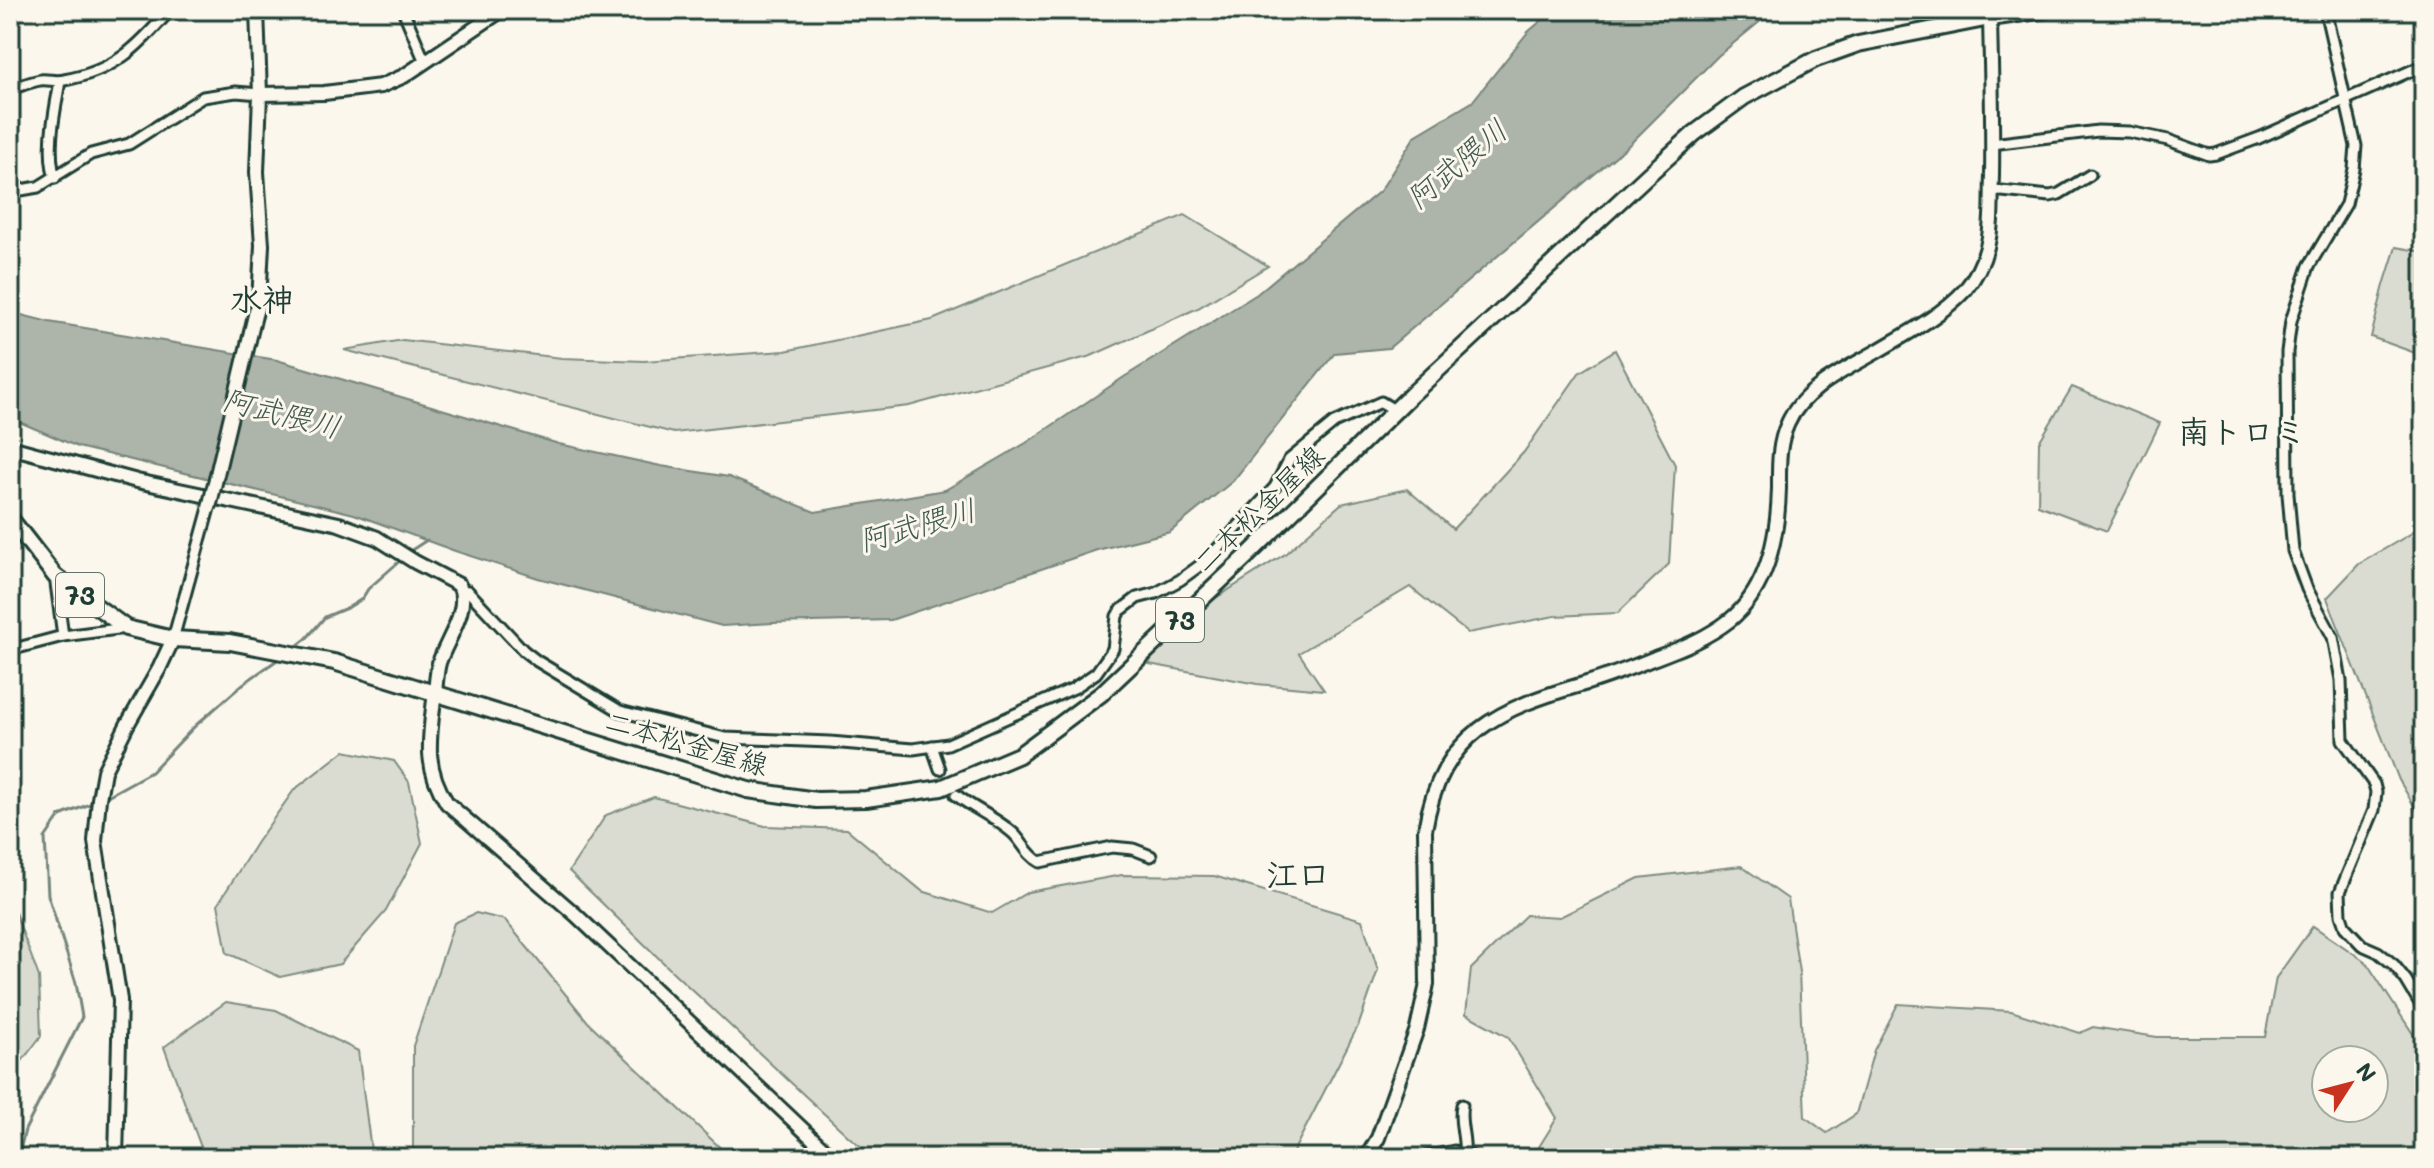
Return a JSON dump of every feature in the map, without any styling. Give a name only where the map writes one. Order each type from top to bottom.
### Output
[{"type":"main road","name":"二本松金屋線","points":[[10,518],[55,576],[126,628],[173,639],[230,642],[320,659],[748,790],[816,800],[866,799],[941,788],[1019,755],[1101,694],[1649,174],[1695,133],[1744,97],[1816,59],[1858,44],[2045,10]]},
{"type":"street","points":[[10,89],[43,79],[60,81],[93,74],[109,67],[130,52],[170,10]]},
{"type":"street","points":[[116,1158],[120,1000],[95,841],[99,799],[104,771],[173,639],[209,508],[259,302],[262,245],[257,172],[260,94],[257,10]]},
{"type":"street","points":[[403,10],[425,62]]},
{"type":"street","points":[[10,192],[38,187],[91,154],[129,144],[203,97],[236,92],[324,93],[381,86],[404,76],[502,10]]},
{"type":"street","points":[[2325,10],[2356,146],[2346,204],[2309,266],[2291,321],[2287,352],[2289,508],[2293,551],[2307,589],[2333,637],[2341,680],[2343,740],[2374,784],[2376,792],[2374,810],[2340,892],[2341,915],[2345,927],[2362,945],[2378,952],[2394,965],[2424,1010]]},
{"type":"street","points":[[1366,1158],[1378,1138],[1423,1005],[1428,966],[1425,830],[1432,795],[1449,760],[1474,733],[1501,715],[1566,688],[1696,643],[1733,617],[1761,580],[1778,524],[1781,441],[1796,408],[1818,388],[1951,303],[1978,271],[1987,249],[1992,190],[1990,18]]},
{"type":"street","points":[[1992,144],[2098,131],[2129,132],[2168,140],[2209,155],[2216,154],[2424,65]]},
{"type":"street","points":[[55,178],[51,167],[52,145],[60,81]]},
{"type":"street","points":[[1992,190],[2050,196],[2059,194],[2090,175]]},
{"type":"street","points":[[10,447],[137,481],[339,524],[377,538],[454,582],[461,590],[468,591],[524,651],[620,711],[725,738],[913,749],[963,739],[1086,681],[1096,673],[1113,649],[1120,611],[1137,598],[1156,593],[1180,580],[1206,561],[1275,487],[1289,460],[1334,423],[1381,402],[1396,411]]},
{"type":"street","points":[[55,576],[63,636]]},
{"type":"street","points":[[461,590],[460,610],[439,664],[428,754],[438,789],[447,803],[576,915],[833,1158]]},
{"type":"street","points":[[10,650],[63,636],[126,628]]},
{"type":"street","points":[[932,746],[940,769]]},
{"type":"street","points":[[956,795],[999,822],[1040,862],[1112,847],[1133,849],[1151,856]]},
{"type":"street","points":[[1462,1105],[1464,1153]]},
{"type":"street","points":[[1418,1158],[1454,1151],[1477,1158]]},
{"type":"shaded area","points":[[1185,215],[1268,266],[1198,308],[1091,356],[909,406],[674,433],[344,350],[403,340],[562,358],[644,361],[785,351],[932,320]]},
{"type":"shaded area","points":[[2396,247],[2424,252],[2424,359],[2371,337]]},
{"type":"shaded area","points":[[1615,350],[1675,465],[1669,564],[1618,613],[1555,616],[1468,633],[1410,587],[1299,653],[1324,690],[1257,684],[1149,664],[1164,631],[1285,554],[1341,504],[1407,489],[1453,529],[1524,452],[1579,373]]},
{"type":"shaded area","points":[[2072,387],[2160,423],[2107,531],[2038,505],[2039,442]]},
{"type":"shaded area","points":[[2424,526],[2424,823],[2399,780],[2327,598],[2359,564]]},
{"type":"shaded area","points":[[344,751],[394,761],[409,782],[422,843],[386,911],[340,964],[280,977],[227,953],[218,904],[294,790]]},
{"type":"shaded area","points":[[654,797],[765,826],[847,829],[922,891],[992,913],[1028,892],[1122,875],[1214,876],[1362,920],[1378,970],[1359,1024],[1290,1158],[876,1158],[849,1137],[569,871],[606,815]]},
{"type":"shaded area","points":[[1741,866],[1788,899],[1799,972],[1805,1117],[1827,1133],[1856,1114],[1874,1050],[1898,1004],[2011,1011],[2080,1033],[2093,1027],[2157,1037],[2265,1037],[2276,978],[2313,926],[2366,962],[2417,1040],[2424,1055],[2424,1158],[1542,1158],[1537,1150],[1557,1118],[1508,1037],[1466,1014],[1471,969],[1526,915],[1560,917],[1639,878]]},
{"type":"shaded area","points":[[10,899],[39,977],[41,1036],[10,1077]]},
{"type":"shaded area","points":[[476,913],[505,920],[588,1022],[731,1158],[413,1158],[413,1046],[454,923]]},
{"type":"shaded area","points":[[226,1002],[276,1010],[358,1051],[372,1158],[205,1158],[164,1047]]},
{"type":"water","name":"阿武隈川","points":[[1554,10],[1774,10],[1718,56],[1630,144],[1389,348],[1335,353],[1233,481],[1170,532],[1097,550],[891,620],[722,626],[538,578],[354,514],[78,447],[10,418],[10,312],[49,322],[277,360],[559,444],[729,477],[815,512],[945,490],[1026,443],[1257,294],[1380,191],[1415,136],[1472,102],[1528,32]]},
{"type":"waterway","points":[[407,553],[427,540]]},
{"type":"waterway","points":[[293,649],[325,617],[362,599],[368,589],[402,559]]},
{"type":"waterway","points":[[102,799],[151,772],[195,726],[243,684],[280,658]]},
{"type":"waterway","points":[[18,1158],[25,1130],[82,1017],[76,983],[48,895],[45,838],[60,816],[95,802]]},
{"type":"district","name":"水神","points":[[262,298]]},
{"type":"district","name":"南トロミ","points":[[2242,430]]},
{"type":"district","name":"江口","points":[[1298,873]]}]
